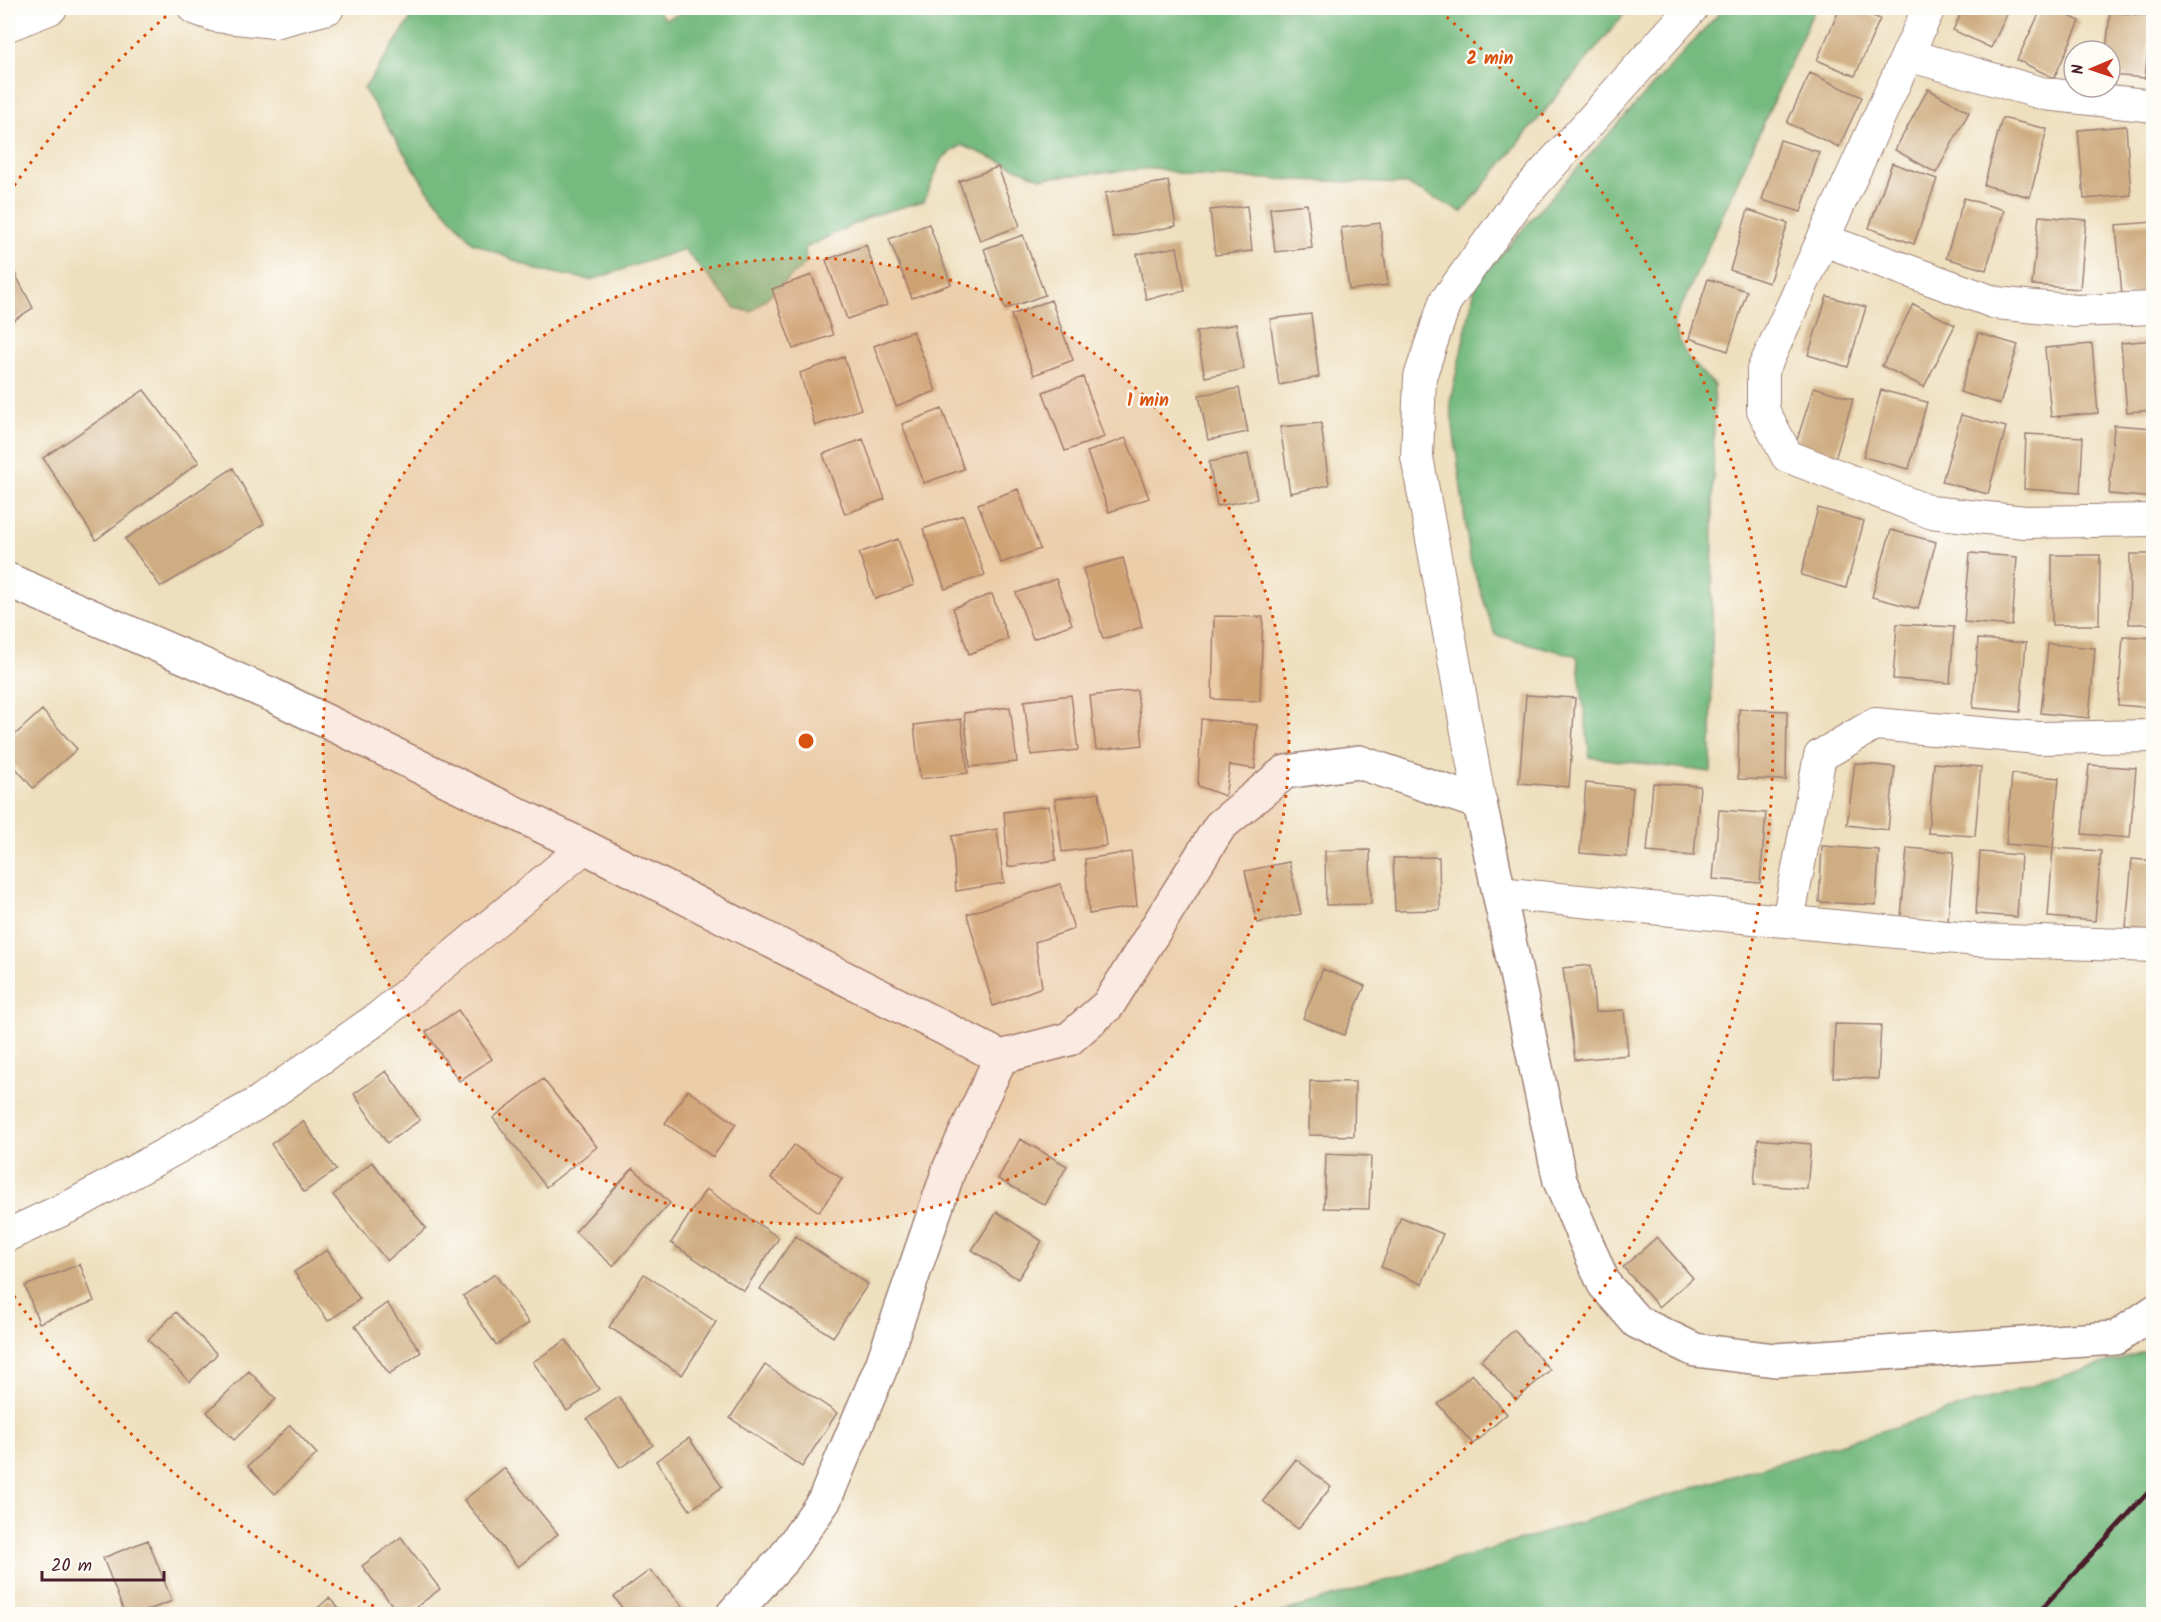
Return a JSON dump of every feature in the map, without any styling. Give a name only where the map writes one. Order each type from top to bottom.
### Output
[{"type":"street","points":[[8,25],[51,8]]},
{"type":"street","points":[[195,8],[216,15],[274,22],[328,8]]},
{"type":"street","points":[[1692,8],[1517,203],[1445,302],[1420,377],[1417,457],[1480,803],[1560,1181],[1604,1284],[1637,1322],[1695,1350],[1775,1360],[2115,1338],[2154,1312]]},
{"type":"street","points":[[1929,8],[1763,370],[1763,410],[1787,456],[1930,512],[2025,522],[2154,520]]},
{"type":"street","points":[[1908,55],[2045,94],[2154,106]]},
{"type":"street","points":[[1824,240],[1996,303],[2076,311],[2154,308]]},
{"type":"street","points":[[8,580],[272,695],[585,847],[1001,1057],[1069,1039],[1108,1005],[1220,826],[1285,772],[1359,762],[1480,803]]},
{"type":"street","points":[[1788,920],[1820,756],[1875,724],[2038,738],[2154,736]]},
{"type":"street","points":[[8,1235],[75,1204],[256,1104],[378,1018],[585,847]]},
{"type":"street","points":[[1499,893],[1977,940],[2154,946]]},
{"type":"street","points":[[733,1614],[784,1558],[824,1501],[882,1365],[950,1167],[1001,1057]]},
{"type":"green space","points":[[418,8],[655,8],[665,19],[698,8],[1629,8],[1462,212],[1406,184],[1190,176],[1156,168],[1040,178],[962,145],[942,158],[924,201],[873,215],[805,248],[806,263],[751,312],[735,308],[684,249],[591,280],[534,269],[472,242],[427,189],[364,89]]},
{"type":"green space","points":[[1724,8],[1815,8],[1673,326],[1686,356],[1714,385],[1711,772],[1590,757],[1577,656],[1495,635],[1470,559],[1450,402],[1476,283],[1543,206]]},
{"type":"green space","points":[[2153,1349],[2153,1614],[1276,1614]]},
{"type":"building","points":[[1840,8],[1854,8],[1880,19],[1855,76],[1817,60]]},
{"type":"building","points":[[1964,8],[2010,8],[1991,48],[1953,30]]},
{"type":"building","points":[[2042,8],[2052,8],[2080,21],[2072,39],[2062,39],[2062,60],[2054,78],[2017,60]]},
{"type":"building","points":[[2110,12],[2151,16],[2145,78],[2122,76],[2122,39],[2107,39]]},
{"type":"building","points":[[1810,73],[1862,97],[1839,147],[1787,123]]},
{"type":"building","points":[[1928,89],[1969,112],[1936,173],[1895,150]]},
{"type":"building","points":[[2002,118],[2047,129],[2030,197],[1984,185]]},
{"type":"building","points":[[2126,126],[2131,195],[2084,199],[2078,130]]},
{"type":"building","points":[[1780,140],[1819,152],[1801,212],[1762,200]]},
{"type":"building","points":[[1892,163],[1937,179],[1914,244],[1869,228]]},
{"type":"building","points":[[998,167],[1020,226],[980,241],[959,181]]},
{"type":"building","points":[[1168,181],[1176,226],[1113,238],[1105,193]]},
{"type":"building","points":[[1964,198],[2004,210],[1986,270],[1946,258]]},
{"type":"building","points":[[1307,204],[1312,248],[1275,252],[1270,208]]},
{"type":"building","points":[[1247,206],[1252,251],[1215,255],[1210,210]]},
{"type":"building","points":[[1748,210],[1788,223],[1769,283],[1730,270]]},
{"type":"building","points":[[2039,216],[2086,220],[2080,289],[2032,285]]},
{"type":"building","points":[[2154,222],[2154,292],[2122,295],[2116,225]]},
{"type":"building","points":[[1380,223],[1388,285],[1349,290],[1341,228]]},
{"type":"building","points":[[929,224],[951,284],[912,298],[889,239]]},
{"type":"building","points":[[1023,235],[1045,295],[1005,309],[984,249]]},
{"type":"building","points":[[866,245],[887,305],[847,319],[826,260]]},
{"type":"building","points":[[1177,247],[1185,291],[1146,299],[1137,254]]},
{"type":"building","points":[[8,260],[33,308],[8,324]]},
{"type":"building","points":[[812,275],[833,335],[793,349],[772,289]]},
{"type":"building","points":[[1708,279],[1747,291],[1728,351],[1689,338]]},
{"type":"building","points":[[1827,296],[1866,307],[1848,367],[1808,355]]},
{"type":"building","points":[[1051,300],[1073,360],[1034,375],[1011,315]]},
{"type":"building","points":[[1913,304],[1955,325],[1924,387],[1882,366]]},
{"type":"building","points":[[1311,314],[1319,377],[1279,385],[1270,319]]},
{"type":"building","points":[[1236,324],[1244,369],[1205,377],[1196,332]]},
{"type":"building","points":[[913,331],[936,391],[896,406],[874,346]]},
{"type":"building","points":[[1978,333],[2018,345],[2000,404],[1960,392]]},
{"type":"building","points":[[2154,340],[2154,410],[2127,412],[2121,343]]},
{"type":"building","points":[[2092,344],[2098,413],[2051,417],[2045,348]]},
{"type":"building","points":[[844,357],[861,409],[815,426],[800,373]]},
{"type":"building","points":[[1083,377],[1104,437],[1065,451],[1043,392]]},
{"type":"building","points":[[1814,387],[1853,399],[1835,459],[1795,446]]},
{"type":"building","points":[[1239,388],[1248,432],[1208,440],[1199,395]]},
{"type":"building","points":[[144,390],[199,462],[96,540],[43,458]]},
{"type":"building","points":[[1881,390],[1927,402],[1909,469],[1863,457]]},
{"type":"building","points":[[942,409],[964,469],[924,483],[902,424]]},
{"type":"building","points":[[1961,415],[2006,427],[1988,494],[1942,482]]},
{"type":"building","points":[[1321,423],[1329,485],[1290,493],[1280,427]]},
{"type":"building","points":[[2114,425],[2154,428],[2154,498],[2109,494]]},
{"type":"building","points":[[2026,434],[2083,437],[2080,493],[2024,489]]},
{"type":"building","points":[[1126,438],[1149,498],[1109,512],[1087,452]]},
{"type":"building","points":[[863,439],[885,499],[845,514],[823,454]]},
{"type":"building","points":[[1248,454],[1257,499],[1217,506],[1209,462]]},
{"type":"building","points":[[233,468],[264,524],[161,587],[125,539]]},
{"type":"building","points":[[1018,489],[1040,549],[1001,563],[978,504]]},
{"type":"building","points":[[1818,508],[1864,521],[1846,588],[1801,575]]},
{"type":"building","points":[[963,515],[985,575],[945,589],[923,529]]},
{"type":"building","points":[[1891,530],[1936,542],[1918,609],[1872,597]]},
{"type":"building","points":[[898,539],[914,585],[875,599],[859,553]]},
{"type":"building","points":[[1970,553],[2017,557],[2012,626],[1964,622]]},
{"type":"building","points":[[2130,554],[2154,554],[2154,624],[2129,624]]},
{"type":"building","points":[[2052,555],[2100,555],[2099,625],[2052,625]]},
{"type":"building","points":[[1123,558],[1142,627],[1103,639],[1083,569]]},
{"type":"building","points":[[1056,579],[1072,624],[1033,639],[1016,593]]},
{"type":"building","points":[[992,594],[1008,639],[969,654],[953,608]]},
{"type":"building","points":[[1214,616],[1263,617],[1260,701],[1212,699]]},
{"type":"building","points":[[1897,624],[1954,627],[1950,683],[1893,679]]},
{"type":"building","points":[[2123,636],[2154,638],[2154,708],[2118,705]]},
{"type":"building","points":[[1978,639],[2026,643],[2020,712],[1973,708]]},
{"type":"building","points":[[2048,644],[2095,648],[2089,718],[2041,713]]},
{"type":"building","points":[[1137,690],[1143,745],[1096,750],[1090,696]]},
{"type":"building","points":[[1071,695],[1078,750],[1031,755],[1024,701]]},
{"type":"building","points":[[1526,695],[1575,698],[1569,787],[1519,783]]},
{"type":"building","points":[[1010,707],[1017,762],[970,767],[964,713]]},
{"type":"building","points":[[1739,709],[1787,711],[1786,780],[1738,779]]},
{"type":"building","points":[[42,710],[77,749],[33,788],[8,759],[8,741]]},
{"type":"building","points":[[961,719],[968,773],[920,779],[914,725]]},
{"type":"building","points":[[1201,719],[1257,725],[1255,769],[1230,765],[1225,796],[1198,786]]},
{"type":"building","points":[[1855,763],[1895,767],[1888,830],[1847,825]]},
{"type":"building","points":[[1934,763],[1981,767],[1975,836],[1928,833]]},
{"type":"building","points":[[2089,765],[2136,768],[2130,838],[2082,834]]},
{"type":"building","points":[[2012,774],[2059,778],[2053,848],[2006,844]]},
{"type":"building","points":[[1586,783],[1633,788],[1627,857],[1580,853]]},
{"type":"building","points":[[1653,783],[1700,786],[1694,856],[1647,852]]},
{"type":"building","points":[[1099,793],[1106,846],[1062,852],[1055,799]]},
{"type":"building","points":[[1049,806],[1056,860],[1008,867],[1004,812]]},
{"type":"building","points":[[1719,810],[1766,813],[1760,883],[1713,879]]},
{"type":"building","points":[[997,829],[1004,883],[956,891],[952,836]]},
{"type":"building","points":[[1822,846],[1879,850],[1876,905],[1819,902]]},
{"type":"building","points":[[1907,848],[1954,852],[1948,921],[1901,917]]},
{"type":"building","points":[[2053,848],[2101,851],[2095,921],[2048,917]]},
{"type":"building","points":[[1370,850],[1371,904],[1326,905],[1325,851]]},
{"type":"building","points":[[1131,852],[1137,906],[1089,914],[1085,859]]},
{"type":"building","points":[[1980,852],[2021,855],[2017,917],[1976,914]]},
{"type":"building","points":[[1439,857],[1440,910],[1395,911],[1393,858]]},
{"type":"building","points":[[2132,859],[2154,861],[2154,931],[2126,928]]},
{"type":"building","points":[[1289,862],[1301,914],[1257,923],[1245,871]]},
{"type":"building","points":[[1060,884],[1074,929],[1035,942],[1042,987],[993,1006],[967,914]]},
{"type":"building","points":[[1591,965],[1595,1012],[1624,1010],[1628,1055],[1575,1060],[1563,968]]},
{"type":"building","points":[[1323,969],[1365,986],[1344,1035],[1303,1018]]},
{"type":"building","points":[[458,1010],[492,1059],[459,1081],[426,1032]]},
{"type":"building","points":[[1835,1024],[1881,1025],[1878,1079],[1833,1077]]},
{"type":"building","points":[[386,1071],[420,1120],[387,1143],[354,1094]]},
{"type":"building","points":[[543,1079],[597,1147],[546,1187],[493,1118]]},
{"type":"building","points":[[1310,1081],[1355,1082],[1354,1136],[1309,1135]]},
{"type":"building","points":[[688,1090],[736,1124],[713,1157],[665,1123]]},
{"type":"building","points":[[303,1121],[336,1170],[304,1192],[271,1144]]},
{"type":"building","points":[[1020,1139],[1067,1166],[1045,1205],[998,1179]]},
{"type":"building","points":[[1758,1139],[1811,1144],[1807,1189],[1754,1184]]},
{"type":"building","points":[[794,1145],[842,1179],[819,1212],[771,1178]]},
{"type":"building","points":[[1326,1154],[1371,1156],[1369,1209],[1324,1208]]},
{"type":"building","points":[[372,1162],[426,1228],[387,1261],[333,1195]]},
{"type":"building","points":[[633,1168],[670,1203],[613,1266],[575,1232]]},
{"type":"building","points":[[706,1189],[779,1238],[744,1291],[671,1243]]},
{"type":"building","points":[[997,1212],[1042,1241],[1018,1279],[972,1250]]},
{"type":"building","points":[[1401,1217],[1443,1234],[1422,1284],[1381,1267]]},
{"type":"building","points":[[795,1236],[868,1284],[833,1337],[760,1289]]},
{"type":"building","points":[[1657,1237],[1693,1278],[1659,1307],[1623,1267]]},
{"type":"building","points":[[327,1250],[360,1299],[328,1321],[294,1272]]},
{"type":"building","points":[[80,1264],[94,1301],[39,1323],[25,1286]]},
{"type":"building","points":[[495,1274],[529,1323],[496,1345],[463,1296]]},
{"type":"building","points":[[644,1274],[716,1322],[682,1375],[609,1327]]},
{"type":"building","points":[[387,1303],[421,1352],[389,1374],[355,1326]]},
{"type":"building","points":[[176,1312],[217,1354],[190,1382],[148,1340]]},
{"type":"building","points":[[1514,1330],[1550,1370],[1516,1400],[1481,1360]]},
{"type":"building","points":[[566,1340],[599,1389],[567,1411],[533,1362]]},
{"type":"building","points":[[765,1365],[837,1413],[802,1467],[730,1418]]},
{"type":"building","points":[[249,1371],[276,1399],[234,1440],[207,1412]]},
{"type":"building","points":[[1472,1374],[1507,1414],[1473,1444],[1438,1404]]},
{"type":"building","points":[[619,1397],[653,1445],[620,1468],[587,1419]]},
{"type":"building","points":[[290,1425],[317,1454],[275,1494],[248,1466]]},
{"type":"building","points":[[689,1438],[722,1487],[690,1510],[656,1461]]},
{"type":"building","points":[[1296,1459],[1331,1487],[1298,1529],[1263,1501]]},
{"type":"building","points":[[504,1468],[558,1534],[518,1567],[464,1500]]},
{"type":"building","points":[[401,1537],[440,1589],[407,1614],[399,1614],[362,1566]]},
{"type":"building","points":[[148,1540],[172,1601],[138,1614],[125,1614],[103,1558]]},
{"type":"building","points":[[650,1570],[690,1614],[627,1614],[614,1597]]},
{"type":"building","points":[[329,1598],[344,1614],[311,1614]]},
{"type":"railway","points":[[2037,1614],[2154,1486]]}]
